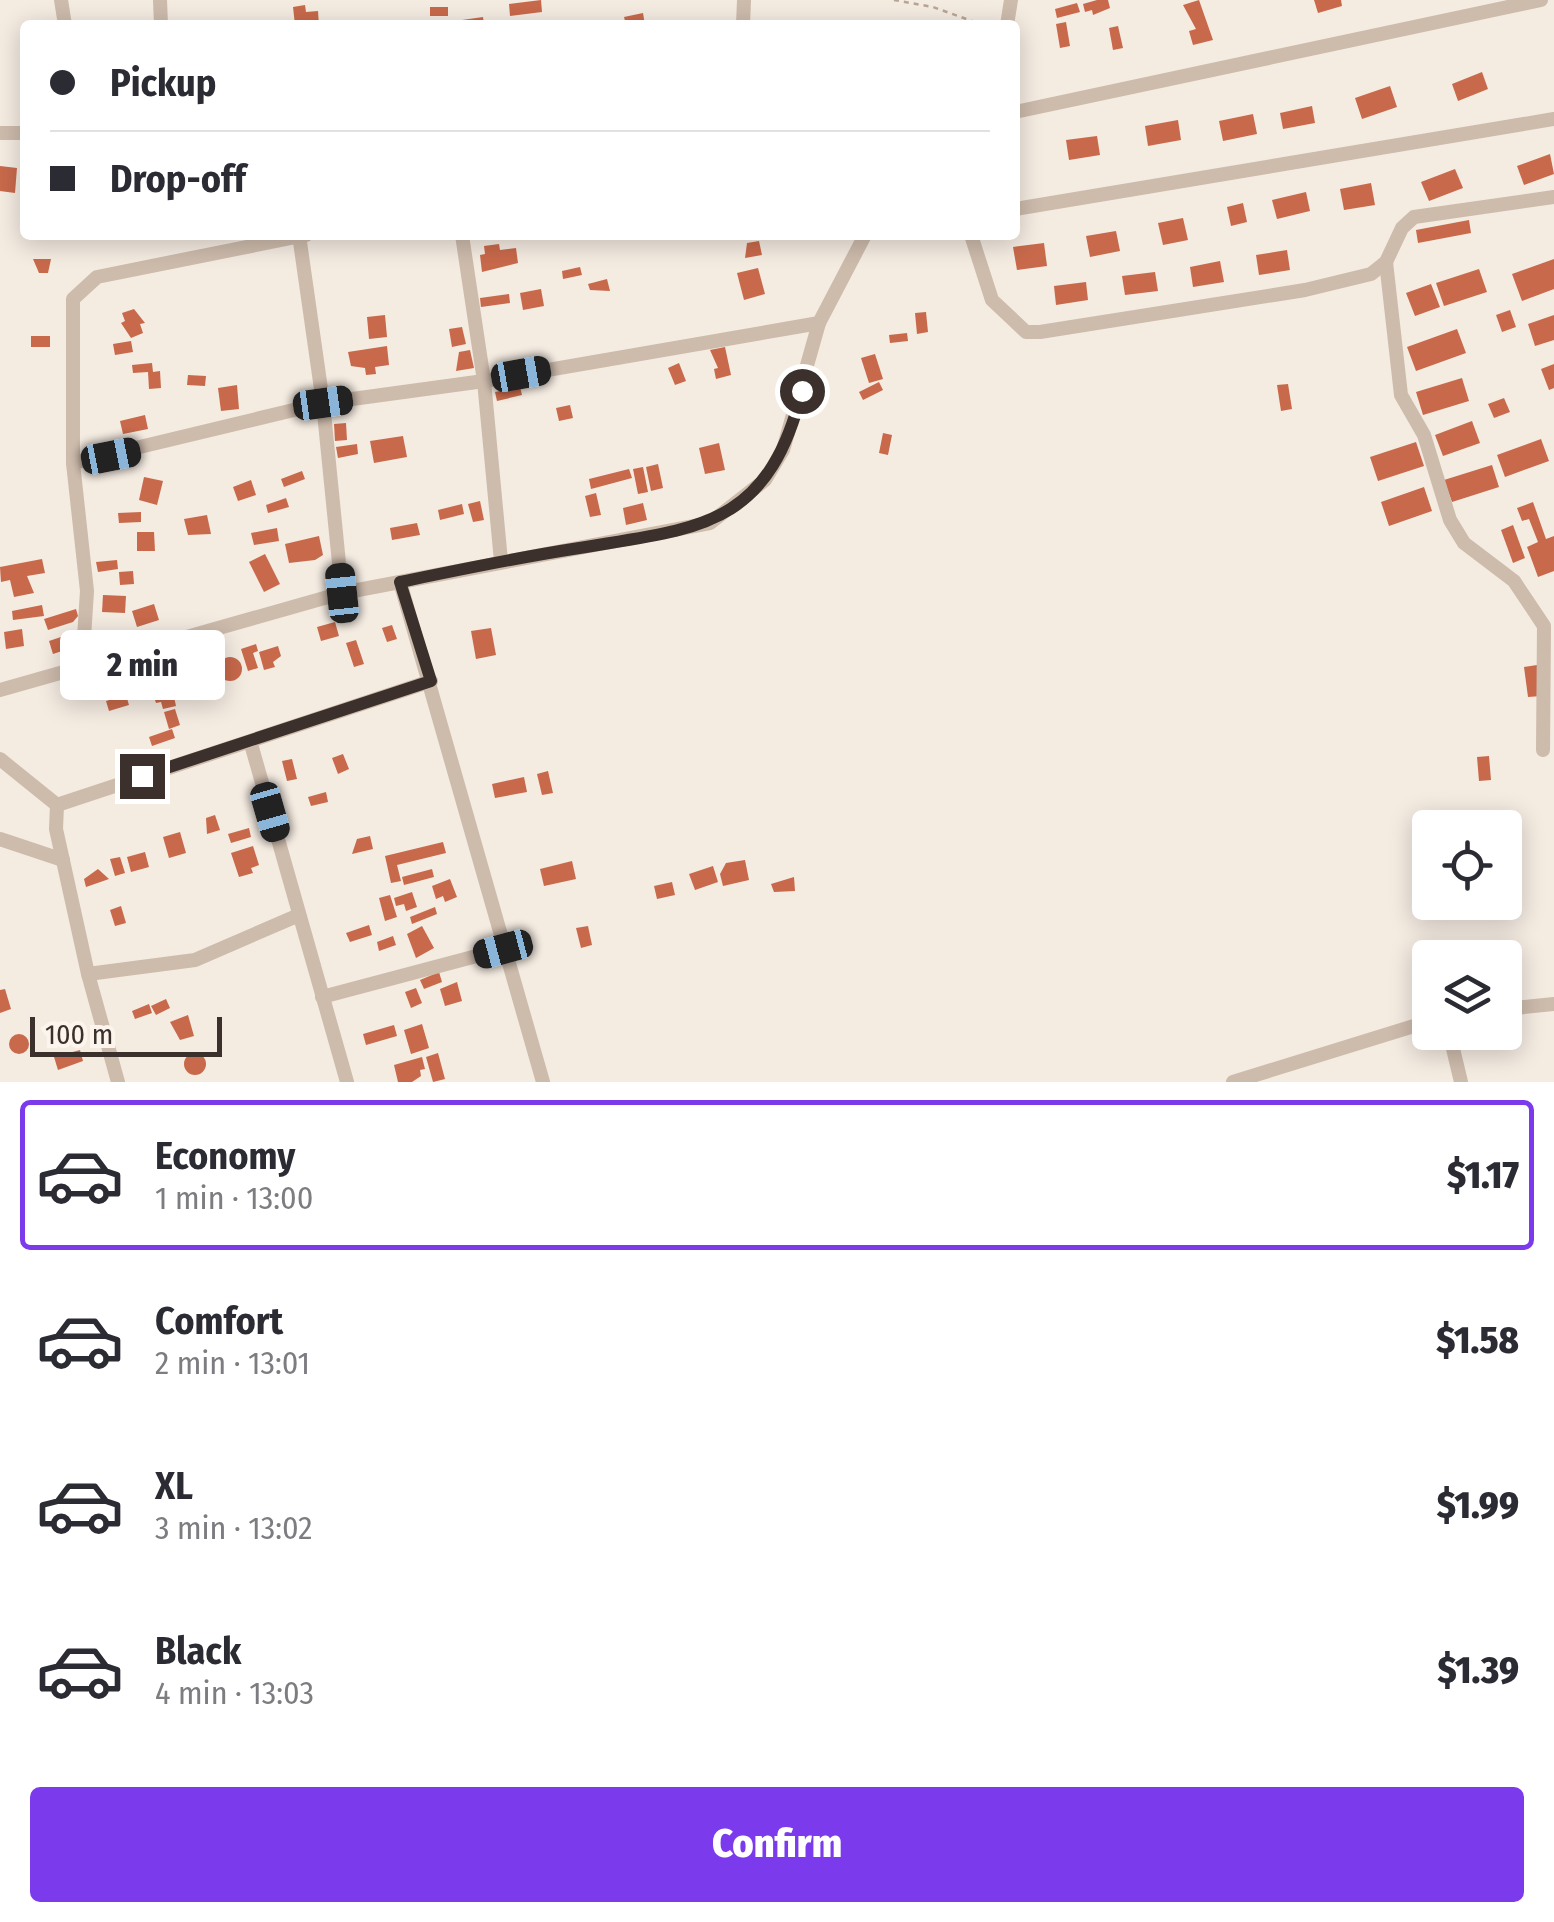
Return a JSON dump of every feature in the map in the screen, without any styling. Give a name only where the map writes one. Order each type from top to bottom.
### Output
[{"type":"street","points":[[1020,111],[1542,0]]},
{"type":"street","points":[[1020,208],[1554,119]]},
{"type":"street","points":[[973,240],[992,300],[1026,332],[1304,290],[1372,274],[1386,262],[1402,228],[1414,217],[1554,197]]},
{"type":"street","points":[[82,669],[87,591],[73,464],[73,299],[78,290],[97,277],[278,240]]},
{"type":"street","points":[[303,240],[342,593]]},
{"type":"street","points":[[463,240],[484,381],[501,562]]},
{"type":"street","points":[[0,690],[342,593],[666,535],[710,523],[765,480],[783,450],[819,323],[862,240]]},
{"type":"street","points":[[1386,262],[1400,395],[1424,435],[1450,520],[1464,542],[1514,582],[1544,626],[1543,750]]},
{"type":"street","points":[[73,464],[323,403],[484,381],[819,323]]},
{"type":"street","points":[[400,582],[543,1082]]},
{"type":"street","points":[[57,805],[251,744],[431,681]]},
{"type":"street","points":[[251,744],[347,1082]]},
{"type":"street","points":[[0,758],[57,805]]},
{"type":"street","points":[[57,805],[55,816],[63,860],[88,974],[118,1082]]},
{"type":"street","points":[[0,839],[63,860]]},
{"type":"street","points":[[88,974],[195,960],[299,915]]},
{"type":"street","points":[[322,997],[503,949]]},
{"type":"street","points":[[1522,1007],[1554,1004]]},
{"type":"street","points":[[1234,1082],[1412,1028]]},
{"type":"street","points":[[1454,1050],[1461,1082]]},
{"type":"path","points":[[894,0],[933,6],[969,20]]},
{"type":"building","points":[[541,0],[542,12],[510,16],[509,4]]},
{"type":"building","points":[[1108,0],[1110,8],[1093,15],[1092,10],[1085,12],[1083,4]]},
{"type":"building","points":[[1199,0],[1213,40],[1193,45],[1189,31],[1196,29],[1183,5]]},
{"type":"building","points":[[1314,0],[1341,0],[1342,6],[1318,13]]},
{"type":"building","points":[[1077,3],[1080,12],[1057,18],[1055,9]]},
{"type":"building","points":[[305,5],[306,12],[318,11],[319,20],[294,20],[293,7]]},
{"type":"building","points":[[430,7],[448,7],[448,16],[430,16]]},
{"type":"building","points":[[643,13],[644,20],[625,20],[624,17]]},
{"type":"building","points":[[1066,22],[1070,46],[1060,48],[1056,24]]},
{"type":"building","points":[[1118,26],[1123,48],[1113,50],[1109,28]]},
{"type":"building","points":[[1482,72],[1488,89],[1458,101],[1452,84]]},
{"type":"building","points":[[1390,86],[1397,107],[1362,119],[1355,98]]},
{"type":"building","points":[[1312,106],[1315,123],[1283,129],[1280,113]]},
{"type":"building","points":[[1253,114],[1257,134],[1223,141],[1219,121]]},
{"type":"building","points":[[1178,120],[1181,140],[1148,146],[1145,126]]},
{"type":"building","points":[[1097,136],[1100,155],[1069,160],[1066,140]]},
{"type":"building","points":[[1550,154],[1554,174],[1524,185],[1517,166]]},
{"type":"building","points":[[0,166],[17,168],[15,193],[0,191]]},
{"type":"building","points":[[1455,169],[1463,188],[1429,201],[1421,182]]},
{"type":"building","points":[[1371,183],[1375,205],[1344,210],[1340,189]]},
{"type":"building","points":[[1306,192],[1310,211],[1277,219],[1272,200]]},
{"type":"building","points":[[1243,203],[1247,222],[1231,226],[1227,207]]},
{"type":"building","points":[[1183,218],[1188,240],[1163,245],[1158,223]]},
{"type":"building","points":[[1469,220],[1471,233],[1418,243],[1416,230]]},
{"type":"building","points":[[1116,231],[1120,251],[1090,257],[1086,236]]},
{"type":"building","points":[[759,241],[762,255],[745,258],[747,243]]},
{"type":"building","points":[[1044,243],[1047,266],[1017,270],[1013,247]]},
{"type":"building","points":[[499,244],[500,250],[516,248],[518,263],[482,272],[480,255],[485,254],[484,246]]},
{"type":"building","points":[[1287,250],[1290,270],[1259,275],[1256,255]]},
{"type":"building","points":[[33,259],[51,259],[48,273],[39,273]]},
{"type":"building","points":[[1554,259],[1554,289],[1522,301],[1512,274]]},
{"type":"building","points":[[1220,261],[1224,282],[1193,287],[1190,267]]},
{"type":"building","points":[[580,267],[582,275],[563,279],[562,271]]},
{"type":"building","points":[[758,268],[765,294],[744,300],[737,273]]},
{"type":"building","points":[[1479,269],[1487,292],[1444,306],[1436,283]]},
{"type":"building","points":[[1155,272],[1158,291],[1125,295],[1122,276]]},
{"type":"building","points":[[607,279],[610,291],[590,290],[588,284]]},
{"type":"building","points":[[1086,282],[1088,300],[1056,305],[1054,286]]},
{"type":"building","points":[[1431,284],[1440,307],[1415,316],[1406,293]]},
{"type":"building","points":[[541,289],[544,306],[523,310],[520,293]]},
{"type":"building","points":[[509,294],[510,303],[481,307],[480,298]]},
{"type":"building","points":[[134,309],[145,323],[140,324],[143,333],[131,338],[121,323],[125,321],[122,313]]},
{"type":"building","points":[[1510,310],[1516,327],[1502,332],[1496,315]]},
{"type":"building","points":[[926,312],[928,332],[917,334],[915,313]]},
{"type":"building","points":[[385,315],[387,337],[369,339],[367,317]]},
{"type":"building","points":[[1554,315],[1554,340],[1535,346],[1528,324]]},
{"type":"building","points":[[462,327],[466,344],[452,347],[449,329]]},
{"type":"building","points":[[1457,329],[1466,353],[1416,371],[1407,347]]},
{"type":"building","points":[[907,333],[908,341],[890,343],[889,335]]},
{"type":"building","points":[[31,336],[50,336],[50,347],[31,347]]},
{"type":"building","points":[[131,341],[133,352],[115,355],[113,344]]},
{"type":"building","points":[[387,346],[389,365],[375,367],[376,374],[366,375],[365,368],[351,366],[348,352]]},
{"type":"building","points":[[725,347],[731,375],[716,379],[714,369],[718,368],[710,350]]},
{"type":"building","points":[[470,350],[474,368],[456,371],[459,352]]},
{"type":"building","points":[[875,354],[883,379],[869,383],[861,358]]},
{"type":"building","points":[[152,363],[153,372],[160,371],[161,388],[149,389],[148,372],[133,373],[132,365]]},
{"type":"building","points":[[679,363],[686,381],[675,385],[668,368]]},
{"type":"building","points":[[1554,364],[1554,388],[1549,390],[1541,369]]},
{"type":"building","points":[[188,375],[206,376],[205,386],[187,385]]},
{"type":"building","points":[[1462,378],[1469,401],[1423,415],[1416,392]]},
{"type":"building","points":[[879,382],[883,390],[863,400],[859,392]]},
{"type":"building","points":[[1288,384],[1292,409],[1281,411],[1277,385]]},
{"type":"building","points":[[237,385],[239,409],[221,411],[218,388]]},
{"type":"building","points":[[520,387],[522,395],[497,401],[495,392]]},
{"type":"building","points":[[1504,398],[1510,412],[1494,418],[1488,404]]},
{"type":"building","points":[[570,405],[573,418],[559,421],[556,408]]},
{"type":"building","points":[[145,415],[148,429],[123,434],[120,421]]},
{"type":"building","points":[[1472,421],[1480,443],[1443,456],[1435,435]]},
{"type":"building","points":[[346,423],[347,440],[335,441],[334,424]]},
{"type":"building","points":[[883,433],[892,435],[888,455],[879,453]]},
{"type":"building","points":[[403,436],[407,457],[374,463],[370,441]]},
{"type":"building","points":[[1541,439],[1549,461],[1505,477],[1497,455]]},
{"type":"building","points":[[1416,442],[1424,466],[1378,481],[1370,457]]},
{"type":"building","points":[[719,443],[725,470],[705,474],[699,448]]},
{"type":"building","points":[[357,444],[358,454],[338,458],[336,447]]},
{"type":"building","points":[[658,464],[663,488],[651,491],[646,467]]},
{"type":"building","points":[[1492,465],[1499,487],[1452,502],[1444,480]]},
{"type":"building","points":[[643,467],[648,492],[638,494],[633,469]]},
{"type":"building","points":[[629,469],[632,478],[591,489],[589,479]]},
{"type":"building","points":[[302,471],[305,479],[284,487],[281,479]]},
{"type":"building","points":[[144,477],[163,481],[157,505],[139,500]]},
{"type":"building","points":[[251,480],[256,495],[238,501],[233,487]]},
{"type":"building","points":[[1424,487],[1432,511],[1389,526],[1381,502]]},
{"type":"building","points":[[596,493],[601,515],[590,517],[585,496]]},
{"type":"building","points":[[286,498],[289,507],[268,513],[266,505]]},
{"type":"building","points":[[480,501],[484,520],[473,522],[468,504]]},
{"type":"building","points":[[1533,502],[1546,539],[1554,536],[1554,571],[1538,577],[1527,547],[1538,542],[1529,519],[1522,521],[1517,508]]},
{"type":"building","points":[[643,503],[647,520],[626,525],[623,508]]},
{"type":"building","points":[[462,504],[464,514],[440,520],[438,510]]},
{"type":"building","points":[[141,512],[141,522],[119,523],[118,513]]},
{"type":"building","points":[[207,515],[211,534],[188,535],[184,519]]},
{"type":"building","points":[[417,523],[420,535],[392,540],[390,528]]},
{"type":"building","points":[[1513,525],[1525,558],[1513,563],[1501,530]]},
{"type":"building","points":[[277,528],[279,541],[254,545],[251,533]]},
{"type":"building","points":[[137,532],[154,532],[155,551],[137,551]]},
{"type":"building","points":[[319,536],[323,555],[315,560],[289,563],[285,544]]},
{"type":"building","points":[[265,554],[280,584],[264,592],[249,562]]},
{"type":"building","points":[[42,559],[45,573],[27,576],[34,593],[14,597],[10,580],[1,582],[0,567]]},
{"type":"building","points":[[117,560],[118,569],[98,572],[96,562]]},
{"type":"building","points":[[133,571],[134,584],[120,585],[119,572]]},
{"type":"building","points":[[103,595],[126,596],[125,613],[102,612]]},
{"type":"building","points":[[154,604],[159,620],[137,627],[132,611]]},
{"type":"building","points":[[42,605],[44,616],[13,620],[12,611]]},
{"type":"building","points":[[76,609],[78,616],[73,622],[48,630],[44,619]]},
{"type":"building","points":[[335,622],[339,636],[321,641],[317,627]]},
{"type":"building","points":[[392,625],[397,639],[387,642],[382,628]]},
{"type":"building","points":[[491,628],[496,655],[476,659],[471,631]]},
{"type":"building","points":[[22,629],[24,646],[6,649],[4,632]]},
{"type":"building","points":[[76,632],[74,647],[53,654],[49,641]]},
{"type":"building","points":[[356,640],[364,664],[354,667],[346,643]]},
{"type":"building","points":[[256,644],[258,651],[253,653],[258,668],[248,671],[241,649]]},
{"type":"building","points":[[278,646],[281,656],[273,662],[275,667],[264,670],[259,652]]},
{"type":"building","points":[[230,657],[242,669],[230,681],[218,669]]},
{"type":"building","points":[[1537,665],[1541,696],[1528,697],[1524,667]]},
{"type":"building","points":[[173,692],[176,706],[163,709],[161,702],[156,703],[154,697]]},
{"type":"building","points":[[126,695],[129,705],[109,711],[106,701]]},
{"type":"building","points":[[175,709],[180,725],[169,729],[164,712]]},
{"type":"building","points":[[172,729],[175,738],[152,746],[149,737]]},
{"type":"building","points":[[343,754],[349,769],[338,774],[332,758]]},
{"type":"building","points":[[1489,756],[1491,780],[1479,781],[1477,757]]},
{"type":"building","points":[[292,759],[297,779],[287,781],[282,761]]},
{"type":"building","points":[[548,771],[553,793],[542,795],[537,774]]},
{"type":"building","points":[[524,777],[527,792],[495,798],[492,784]]},
{"type":"building","points":[[326,792],[328,802],[311,806],[308,797]]},
{"type":"building","points":[[215,815],[220,830],[207,834],[206,818]]},
{"type":"building","points":[[249,828],[251,837],[231,843],[228,834]]},
{"type":"building","points":[[180,832],[186,853],[169,858],[163,837]]},
{"type":"building","points":[[370,836],[373,849],[352,854],[357,839]]},
{"type":"building","points":[[443,842],[446,853],[397,865],[401,881],[391,883],[385,856]]},
{"type":"building","points":[[253,846],[259,865],[251,868],[253,873],[239,877],[231,853]]},
{"type":"building","points":[[145,852],[149,867],[131,872],[127,857]]},
{"type":"building","points":[[120,857],[125,873],[115,876],[110,859]]},
{"type":"building","points":[[745,860],[749,880],[723,886],[720,874],[726,863]]},
{"type":"building","points":[[572,861],[576,879],[544,886],[540,869]]},
{"type":"building","points":[[713,866],[718,882],[695,890],[689,874]]},
{"type":"building","points":[[98,869],[109,879],[86,887],[84,879]]},
{"type":"building","points":[[432,869],[434,877],[404,885],[402,877]]},
{"type":"building","points":[[794,877],[795,891],[774,892],[771,884]]},
{"type":"building","points":[[450,879],[457,897],[445,902],[443,896],[436,899],[432,886]]},
{"type":"building","points":[[672,882],[675,895],[657,899],[654,886]]},
{"type":"building","points":[[412,892],[417,907],[406,911],[404,904],[396,906],[394,898]]},
{"type":"building","points":[[390,895],[397,917],[385,921],[379,898]]},
{"type":"building","points":[[121,906],[126,923],[115,926],[110,910]]},
{"type":"building","points":[[435,907],[437,914],[412,924],[410,917]]},
{"type":"building","points":[[369,925],[372,935],[350,942],[346,933]]},
{"type":"building","points":[[422,926],[434,948],[416,958],[407,934]]},
{"type":"building","points":[[588,926],[592,945],[581,948],[576,928]]},
{"type":"building","points":[[393,936],[396,945],[379,951],[377,942]]},
{"type":"building","points":[[439,972],[442,982],[424,989],[420,980]]},
{"type":"building","points":[[457,982],[462,1001],[445,1006],[440,989]]},
{"type":"building","points":[[416,988],[422,1003],[411,1008],[405,992]]},
{"type":"building","points":[[5,989],[11,1009],[0,1013],[0,990]]},
{"type":"building","points":[[166,999],[170,1008],[156,1015],[151,1006]]},
{"type":"building","points":[[149,1004],[152,1013],[135,1019],[132,1011]]},
{"type":"building","points":[[188,1015],[194,1036],[180,1040],[170,1022]]},
{"type":"building","points":[[422,1024],[429,1048],[411,1054],[404,1030]]},
{"type":"building","points":[[394,1025],[397,1036],[366,1045],[363,1034]]},
{"type":"building","points":[[19,1034],[29,1044],[19,1054],[9,1044]]},
{"type":"building","points":[[80,1050],[83,1061],[58,1070],[54,1057]]},
{"type":"building","points":[[195,1053],[203,1056],[203,1072],[195,1075],[187,1072],[184,1064],[187,1056]]},
{"type":"building","points":[[438,1053],[445,1079],[433,1082],[426,1057]]},
{"type":"building","points":[[422,1057],[425,1069],[420,1070],[421,1076],[412,1082],[398,1082],[394,1065]]},
{"type":"route","points":[[142,776],[251,744],[431,681],[400,582],[666,535],[710,523],[765,480],[794,425],[802,391]]}]
